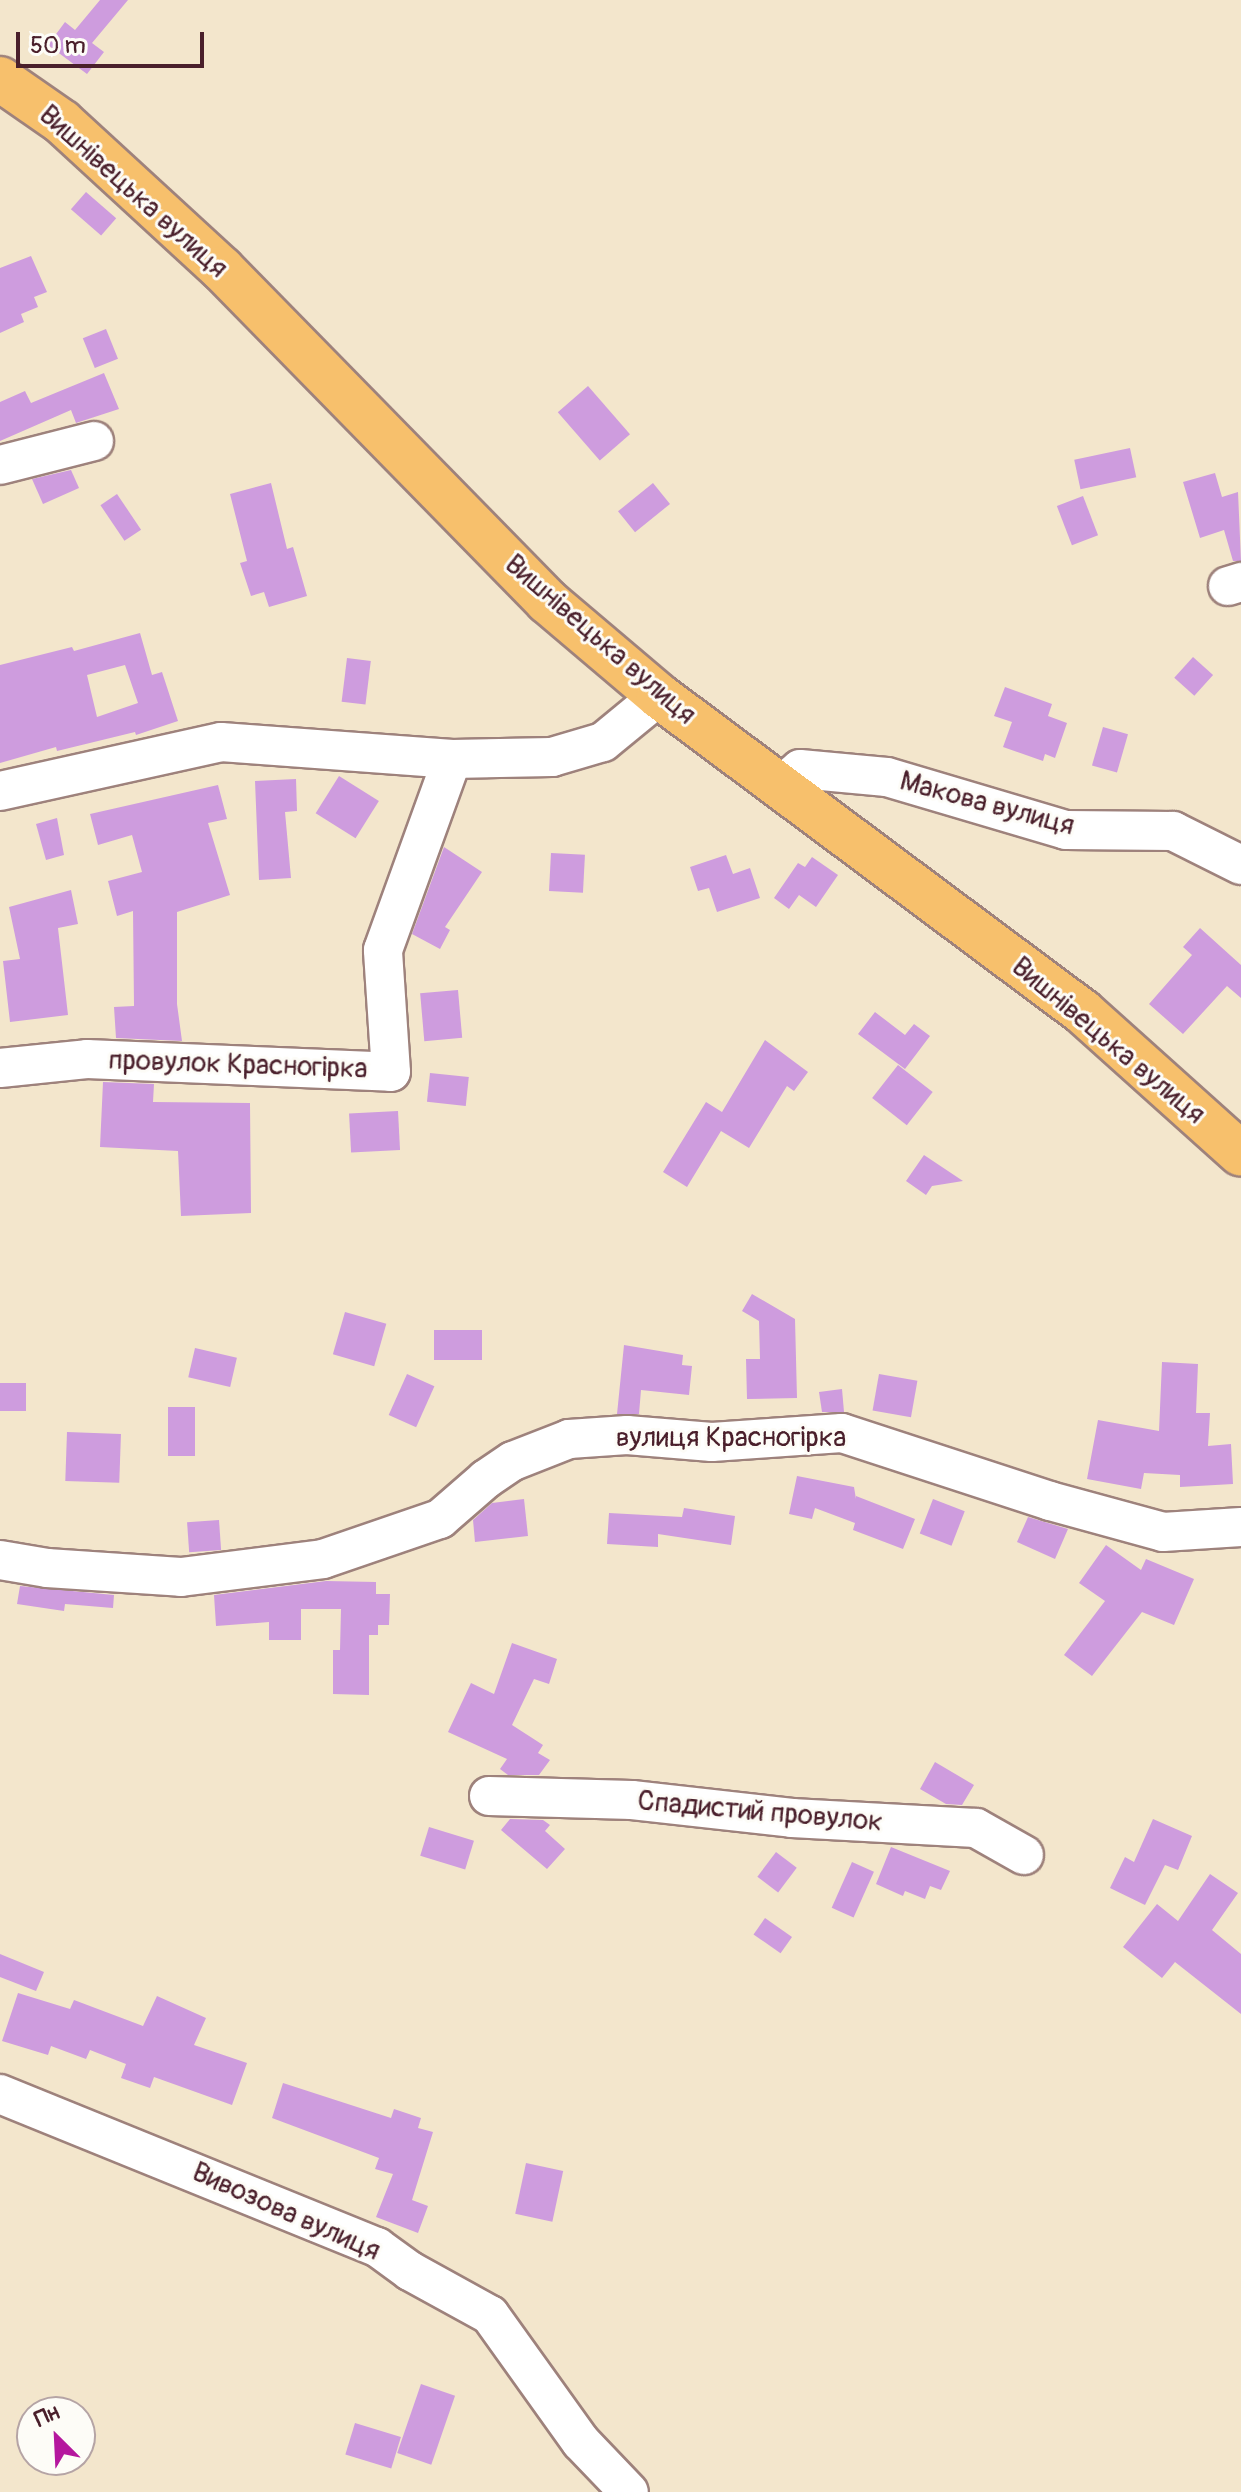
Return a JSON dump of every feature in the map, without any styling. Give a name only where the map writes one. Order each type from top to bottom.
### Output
[{"type":"main road","name":"Вишнівецька вулиця","points":[[0,79],[62,122],[222,269],[547,601],[659,696],[1083,1012],[1241,1154]]},
{"type":"street","points":[[0,465],[94,441]]},
{"type":"street","points":[[0,791],[221,742],[452,759],[552,757],[603,742],[659,696]]},
{"type":"street","name":"провулок Красногірка","points":[[0,1068],[87,1059],[391,1072],[383,950],[452,759]]},
{"type":"street","name":"Макова вулиця","points":[[780,786],[800,769],[887,777],[1066,830],[1173,831],[1241,865]]},
{"type":"street","name":"вулиця Красногірка","points":[[0,1560],[47,1568],[181,1577],[323,1559],[440,1519],[486,1479],[513,1461],[569,1439],[627,1435],[712,1442],[842,1433],[1050,1501],[1163,1532],[1241,1527]]},
{"type":"street","name":"Спадистий провулок","points":[[489,1796],[632,1800],[792,1818],[976,1828],[1024,1855]]},
{"type":"street","name":"Вивозова вулиця","points":[[0,2094],[377,2247],[410,2271],[490,2315],[581,2442],[629,2492]]},
{"type":"building","points":[[100,0],[128,0],[92,43],[104,52],[87,74],[48,45],[65,22],[75,30]]},
{"type":"building","points":[[86,192],[116,218],[101,236],[71,209]]},
{"type":"building","points":[[31,256],[47,292],[34,297],[38,307],[21,314],[24,322],[0,333],[0,268]]},
{"type":"building","points":[[106,329],[118,359],[95,368],[83,338]]},
{"type":"building","points":[[104,373],[119,409],[76,423],[71,410],[0,441],[0,402],[25,391],[31,403]]},
{"type":"building","points":[[588,386],[630,434],[600,461],[558,412]]},
{"type":"building","points":[[1130,448],[1136,477],[1080,489],[1074,460]]},
{"type":"building","points":[[71,470],[79,488],[43,504],[32,479]]},
{"type":"building","points":[[1215,473],[1222,497],[1238,492],[1241,561],[1233,561],[1224,530],[1200,538],[1183,482]]},
{"type":"building","points":[[271,483],[287,549],[293,547],[307,596],[269,607],[264,592],[251,596],[240,563],[247,561],[230,494]]},
{"type":"building","points":[[653,483],[670,504],[635,532],[618,511]]},
{"type":"building","points":[[117,494],[141,530],[124,541],[100,505]]},
{"type":"building","points":[[1083,496],[1098,535],[1072,545],[1057,506]]},
{"type":"building","points":[[140,633],[152,675],[162,672],[178,721],[136,735],[135,732],[57,751],[56,747],[0,763],[0,665],[72,647],[74,651]],"holes":[[[125,665],[138,703],[97,717],[87,675]]]},
{"type":"building","points":[[1193,657],[1213,675],[1194,696],[1174,678]]},
{"type":"building","points":[[347,658],[371,661],[365,705],[342,702]]},
{"type":"building","points":[[1005,687],[1052,704],[1048,716],[1067,723],[1055,758],[1045,754],[1043,761],[1003,747],[1012,722],[994,716]]},
{"type":"building","points":[[1103,727],[1128,734],[1117,773],[1092,765]]},
{"type":"building","points":[[339,776],[379,801],[356,838],[316,813]]},
{"type":"building","points":[[296,779],[297,811],[285,812],[291,878],[259,880],[255,781]]},
{"type":"building","points":[[218,785],[227,819],[208,823],[230,895],[177,912],[177,1004],[182,1041],[116,1038],[114,1007],[134,1006],[133,911],[117,916],[108,881],[142,872],[132,835],[98,845],[90,814]]},
{"type":"building","points":[[57,818],[64,855],[46,860],[36,824]]},
{"type":"building","points":[[444,847],[482,872],[445,927],[450,930],[440,949],[412,934]]},
{"type":"building","points":[[551,853],[585,855],[583,893],[549,891]]},
{"type":"building","points":[[726,855],[733,874],[750,868],[760,898],[717,912],[709,888],[698,891],[690,867]]},
{"type":"building","points":[[812,857],[838,875],[816,907],[799,895],[789,909],[774,898],[798,863],[805,867]]},
{"type":"building","points":[[71,890],[78,924],[58,928],[68,1015],[10,1022],[3,961],[20,959],[9,907]]},
{"type":"building","points":[[1200,928],[1241,965],[1241,998],[1227,986],[1183,1034],[1149,1004],[1192,955],[1183,947]]},
{"type":"building","points":[[458,990],[462,1038],[424,1041],[420,993]]},
{"type":"building","points":[[875,1012],[905,1035],[914,1024],[930,1036],[905,1069],[858,1034]]},
{"type":"building","points":[[765,1040],[808,1072],[794,1091],[787,1086],[749,1148],[721,1131],[687,1187],[663,1172],[706,1102],[722,1112]]},
{"type":"building","points":[[898,1065],[933,1092],[907,1125],[872,1098]]},
{"type":"building","points":[[430,1073],[469,1077],[466,1106],[427,1102]]},
{"type":"building","points":[[103,1082],[154,1084],[153,1102],[250,1103],[251,1213],[181,1216],[178,1151],[100,1147]]},
{"type":"building","points":[[398,1111],[400,1150],[351,1153],[349,1114]]},
{"type":"building","points":[[924,1155],[963,1181],[932,1186],[926,1195],[906,1181]]},
{"type":"building","points":[[752,1294],[795,1319],[797,1398],[747,1399],[746,1359],[760,1359],[759,1321],[742,1311]]},
{"type":"building","points":[[345,1312],[386,1324],[374,1366],[333,1354]]},
{"type":"building","points":[[434,1330],[482,1330],[482,1360],[434,1360]]},
{"type":"building","points":[[624,1345],[683,1355],[682,1365],[692,1366],[689,1395],[641,1390],[639,1414],[617,1414]]},
{"type":"building","points":[[195,1348],[237,1358],[230,1387],[188,1377]]},
{"type":"building","points":[[1162,1362],[1198,1364],[1196,1413],[1210,1413],[1208,1446],[1231,1444],[1233,1484],[1180,1487],[1180,1475],[1144,1473],[1141,1489],[1087,1479],[1098,1420],[1159,1431]]},
{"type":"building","points":[[407,1374],[434,1386],[416,1427],[389,1415]]},
{"type":"building","points":[[879,1374],[917,1381],[911,1417],[873,1410]]},
{"type":"building","points":[[0,1383],[26,1383],[26,1411],[0,1411]]},
{"type":"building","points":[[842,1389],[844,1412],[822,1412],[819,1392]]},
{"type":"building","points":[[168,1407],[195,1407],[195,1456],[168,1456]]},
{"type":"building","points":[[67,1432],[121,1434],[119,1483],[65,1481]]},
{"type":"building","points":[[797,1476],[854,1487],[856,1499],[856,1496],[915,1519],[903,1549],[853,1530],[855,1523],[815,1508],[812,1519],[789,1514]]},
{"type":"building","points":[[524,1499],[528,1536],[475,1542],[473,1520],[492,1503]]},
{"type":"building","points":[[933,1499],[965,1511],[951,1546],[920,1534]]},
{"type":"building","points":[[684,1508],[735,1516],[731,1545],[658,1534],[658,1547],[607,1544],[609,1513],[682,1517]]},
{"type":"building","points":[[1028,1517],[1068,1529],[1055,1559],[1017,1542]]},
{"type":"building","points":[[219,1520],[221,1550],[189,1552],[187,1522]]},
{"type":"building","points":[[1106,1545],[1141,1570],[1146,1559],[1194,1579],[1174,1625],[1142,1612],[1092,1676],[1064,1655],[1105,1601],[1079,1583]]},
{"type":"building","points":[[326,1581],[376,1582],[376,1594],[390,1594],[389,1625],[378,1625],[378,1635],[369,1635],[369,1695],[333,1694],[333,1650],[340,1650],[341,1609],[301,1609],[301,1640],[269,1640],[269,1622],[216,1626],[214,1595]]},
{"type":"building","points":[[20,1586],[114,1595],[113,1608],[65,1604],[64,1611],[17,1604]]},
{"type":"building","points":[[512,1643],[557,1659],[549,1684],[534,1679],[512,1725],[543,1745],[538,1753],[550,1760],[539,1775],[508,1775],[500,1769],[507,1759],[448,1732],[471,1683],[494,1694]]},
{"type":"building","points":[[935,1762],[974,1785],[962,1805],[946,1804],[920,1789]]},
{"type":"building","points":[[510,1819],[543,1820],[550,1825],[545,1831],[565,1849],[547,1869],[501,1830]]},
{"type":"building","points":[[1153,1819],[1192,1836],[1178,1870],[1165,1865],[1145,1905],[1110,1888],[1125,1857],[1134,1862]]},
{"type":"building","points":[[429,1827],[474,1841],[465,1869],[420,1856]]},
{"type":"building","points":[[891,1847],[950,1871],[941,1890],[930,1886],[925,1899],[905,1891],[903,1896],[876,1884]]},
{"type":"building","points":[[776,1852],[797,1868],[778,1892],[757,1877]]},
{"type":"building","points":[[852,1862],[874,1872],[854,1917],[832,1908]]},
{"type":"building","points":[[1210,1874],[1238,1893],[1212,1930],[1241,1954],[1241,2014],[1175,1962],[1162,1978],[1123,1947],[1157,1904],[1178,1921]]},
{"type":"building","points":[[765,1918],[792,1937],[781,1953],[754,1934]]},
{"type":"building","points":[[0,1954],[44,1972],[36,1991],[0,1977]]},
{"type":"building","points":[[18,1993],[70,2009],[74,2000],[143,2026],[157,1996],[206,2018],[194,2045],[247,2063],[232,2105],[154,2077],[150,2088],[121,2078],[126,2064],[90,2050],[86,2059],[51,2046],[48,2055],[2,2041]]},
{"type":"building","points":[[283,2083],[391,2118],[394,2109],[421,2118],[418,2128],[433,2132],[412,2200],[428,2206],[418,2233],[376,2217],[393,2174],[375,2169],[379,2158],[272,2118]]},
{"type":"building","points":[[526,2163],[563,2171],[552,2222],[515,2214]]},
{"type":"building","points":[[421,2384],[455,2396],[431,2465],[397,2453]]},
{"type":"building","points":[[355,2423],[401,2437],[391,2469],[345,2455]]}]
